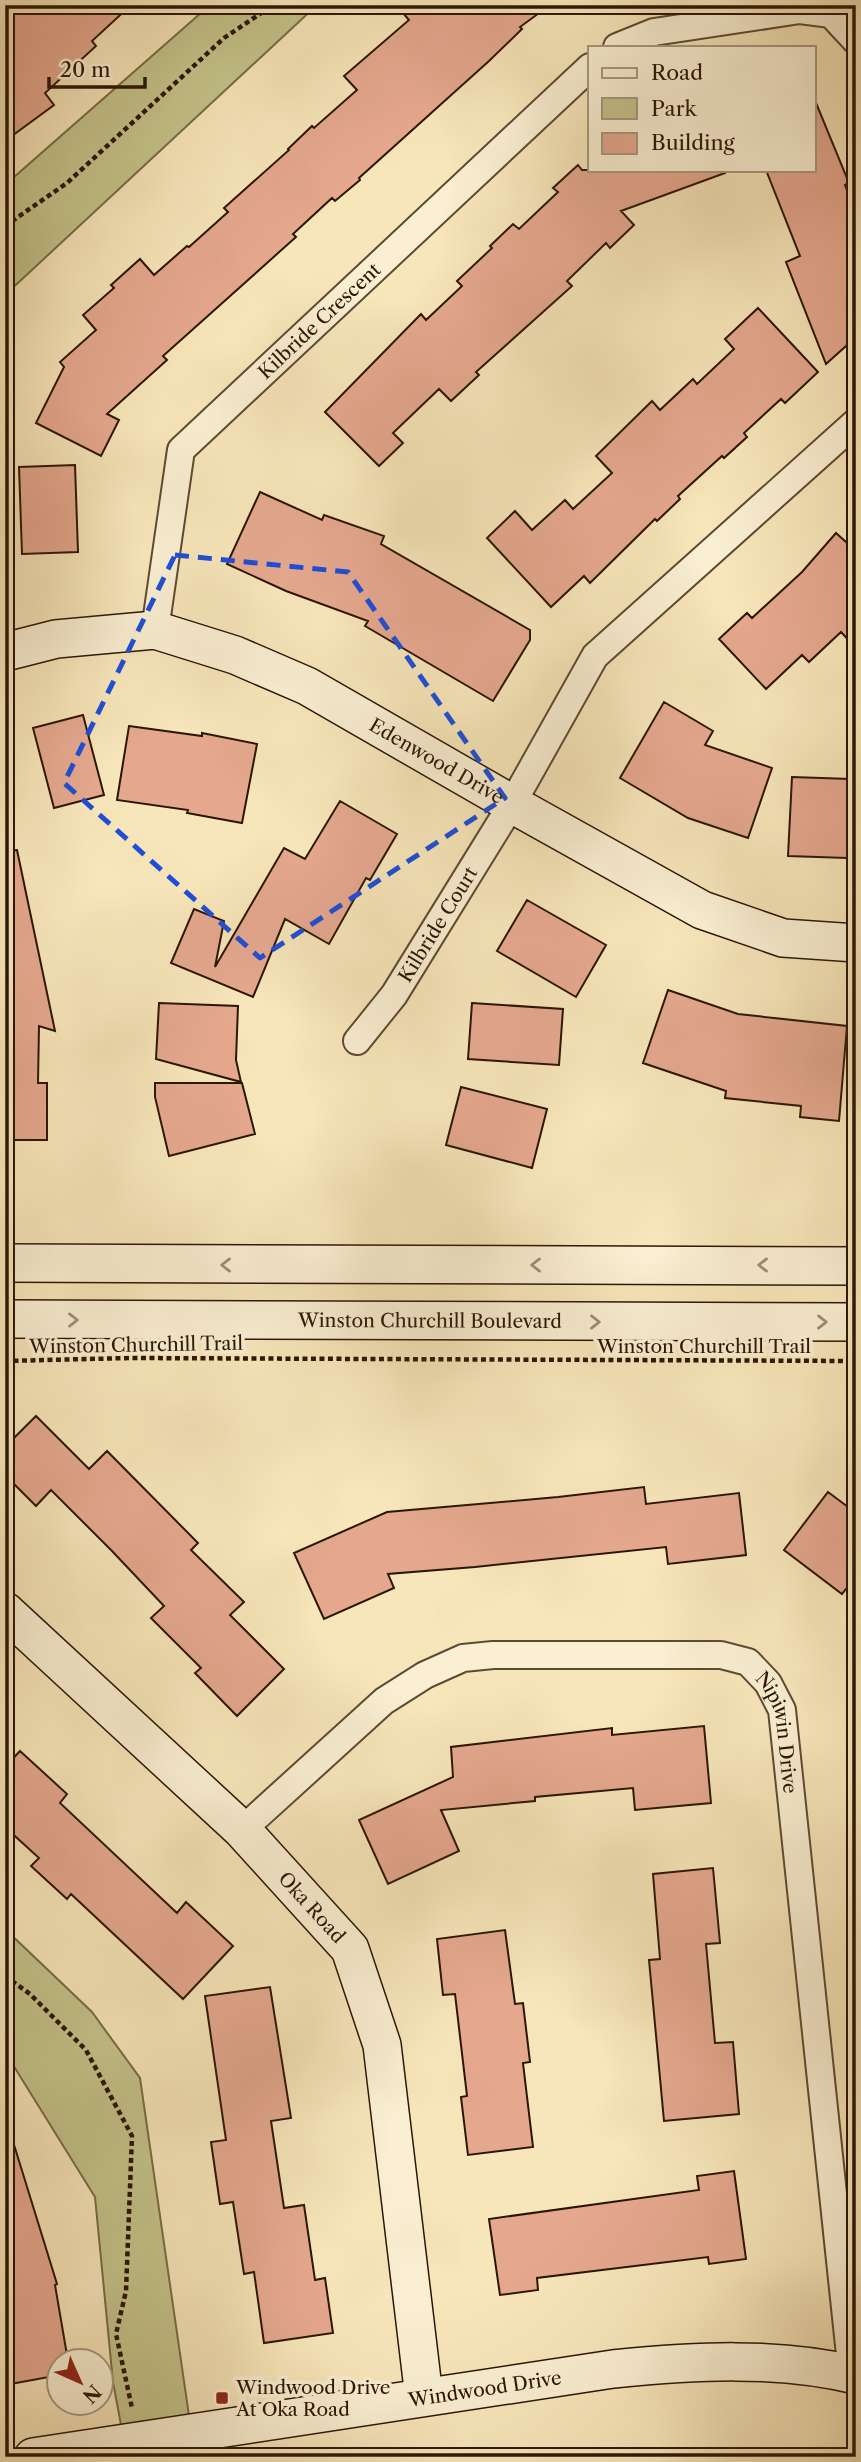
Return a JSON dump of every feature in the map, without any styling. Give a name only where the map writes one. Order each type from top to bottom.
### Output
[{"type":"street","points":[[619,46],[654,32],[800,10],[831,14],[856,41]]},
{"type":"street","name":"Kilbride Crescent","points":[[155,630],[181,450],[588,69]]},
{"type":"street","points":[[512,804],[595,656],[856,422]]},
{"type":"street","name":"Edenwood Drive","points":[[5,652],[57,639],[155,630],[235,655],[307,686],[702,910],[783,938],[856,943]]},
{"type":"street","name":"Kilbride Court","points":[[356,1041],[394,995],[512,804]]},
{"type":"street","points":[[5,1264],[856,1266]]},
{"type":"street","name":"Winston Churchill Boulevard","points":[[5,1319],[856,1322]]},
{"type":"street","name":"Oka Road","points":[[5,1611],[242,1830],[350,1949],[382,2045],[424,2397]]},
{"type":"street","name":"Nipiwin Drive","points":[[242,1830],[384,1701],[425,1675],[463,1658],[493,1655],[721,1655],[748,1662],[768,1683],[782,1710],[854,2375]]},
{"type":"street","name":"Windwood Drive","points":[[33,2457],[613,2369],[697,2361],[782,2364],[854,2375]]},
{"type":"path","points":[[5,226],[67,183],[224,38],[273,5]]},
{"type":"path","name":"Winston Churchill Trail","points":[[5,1361],[130,1357],[856,1361]]},
{"type":"path","points":[[5,1976],[30,1994],[86,2050],[132,2136],[126,2291],[116,2334],[139,2441]]},
{"type":"highlighted area","points":[[175,555],[348,572],[505,798],[260,958],[64,783]]},
{"type":"green space","points":[[210,5],[317,5],[5,295],[5,185]]},
{"type":"green space","points":[[5,1929],[92,2012],[140,2078],[195,2457],[127,2457],[116,2398],[116,2346],[109,2346],[95,2197],[5,2052]]},
{"type":"building","points":[[5,5],[131,5],[92,41],[96,46],[45,93],[54,105],[5,141]]},
{"type":"building","points":[[396,5],[550,5],[520,27],[522,29],[489,61],[359,178],[360,180],[335,201],[332,198],[293,234],[296,237],[163,356],[167,360],[107,414],[119,420],[101,456],[36,423],[64,367],[60,362],[96,330],[83,315],[114,288],[111,285],[140,259],[154,275],[189,247],[228,212],[224,208],[312,126],[314,128],[357,90],[344,76],[409,20]]},
{"type":"building","points":[[816,103],[849,183],[845,185],[856,213],[856,337],[826,364],[786,262],[800,256],[767,172],[816,172]]},
{"type":"building","points":[[578,165],[588,172],[725,172],[621,211],[634,225],[610,248],[606,243],[567,281],[572,286],[476,372],[479,375],[451,401],[439,389],[393,433],[403,443],[379,466],[325,412],[421,314],[426,320],[462,286],[457,281],[513,224],[519,229],[558,192],[553,188]]},
{"type":"building","points":[[758,308],[818,372],[785,403],[781,399],[744,433],[747,437],[678,496],[680,499],[657,521],[655,519],[590,583],[584,576],[551,607],[487,538],[515,511],[532,530],[565,500],[573,509],[612,473],[596,456],[652,401],[660,410],[693,379],[697,384],[734,349],[725,339]]},
{"type":"building","points":[[75,465],[78,552],[22,554],[19,467]]},
{"type":"building","points":[[260,492],[322,520],[324,515],[384,536],[381,544],[530,630],[530,640],[493,701],[365,626],[368,621],[286,591],[227,564]]},
{"type":"building","points":[[836,533],[856,551],[856,648],[841,632],[809,662],[802,655],[766,689],[719,639],[747,613],[752,618],[802,572]]},
{"type":"building","points":[[664,702],[713,731],[705,745],[772,768],[748,838],[688,818],[620,778]]},
{"type":"building","points":[[83,715],[104,795],[54,808],[33,728]]},
{"type":"building","points":[[129,726],[202,736],[202,733],[257,744],[242,823],[187,813],[188,810],[117,800]]},
{"type":"building","points":[[792,777],[850,779],[847,858],[788,856]]},
{"type":"building","points":[[340,801],[397,834],[370,880],[366,878],[329,944],[285,919],[253,997],[171,963],[194,909],[224,921],[215,967],[284,848],[305,859]]},
{"type":"building","points":[[17,850],[55,1031],[39,1026],[38,1083],[47,1083],[47,1140],[5,1140],[5,851]]},
{"type":"building","points":[[527,900],[606,945],[576,997],[497,951]]},
{"type":"building","points":[[668,990],[738,1014],[847,1026],[839,1121],[800,1117],[801,1106],[725,1098],[726,1091],[643,1063]]},
{"type":"building","points":[[159,1003],[238,1006],[236,1060],[241,1082],[156,1059]]},
{"type":"building","points":[[472,1003],[563,1009],[559,1065],[468,1059]]},
{"type":"building","points":[[155,1083],[242,1083],[255,1134],[169,1156],[155,1097]]},
{"type":"building","points":[[461,1087],[547,1109],[532,1168],[446,1145]]},
{"type":"building","points":[[36,1416],[89,1469],[107,1451],[198,1543],[191,1550],[244,1602],[230,1615],[284,1669],[237,1716],[195,1673],[201,1668],[151,1618],[164,1606],[112,1551],[51,1490],[36,1506],[5,1475],[5,1447]]},
{"type":"building","points":[[644,1487],[646,1504],[739,1493],[746,1555],[668,1564],[666,1547],[388,1574],[394,1588],[324,1619],[294,1553],[387,1512]]},
{"type":"building","points":[[828,1492],[856,1513],[856,1576],[842,1594],[784,1550]]},
{"type":"building","points":[[704,1726],[711,1803],[635,1810],[633,1788],[535,1797],[535,1801],[441,1810],[459,1851],[388,1884],[359,1820],[453,1777],[451,1747],[612,1728],[612,1735]]},
{"type":"building","points":[[20,1751],[67,1794],[60,1803],[177,1913],[186,1902],[233,1946],[183,1999],[71,1894],[67,1899],[31,1866],[39,1858],[5,1827],[5,1767]]},
{"type":"building","points":[[713,1868],[720,1943],[706,1944],[715,2043],[733,2042],[739,2114],[664,2121],[649,1960],[660,1959],[653,1874]]},
{"type":"building","points":[[505,1930],[515,2004],[523,2003],[530,2062],[523,2063],[533,2147],[468,2155],[461,2097],[467,2096],[455,1994],[443,1995],[437,1939]]},
{"type":"building","points":[[270,1987],[291,2118],[271,2121],[284,2208],[304,2205],[315,2280],[325,2278],[333,2333],[264,2343],[254,2272],[244,2274],[233,2202],[220,2204],[211,2142],[226,2140],[205,1996]]},
{"type":"building","points":[[11,2135],[57,2284],[55,2285],[65,2346],[46,2346],[46,2378],[5,2385],[5,2136]]},
{"type":"building","points":[[734,2171],[746,2259],[709,2264],[708,2257],[537,2278],[538,2290],[500,2295],[489,2219],[699,2190],[697,2176]]},
{"type":"place","name":"Windwood Drive At Oka Road","points":[[222,2398]]}]
